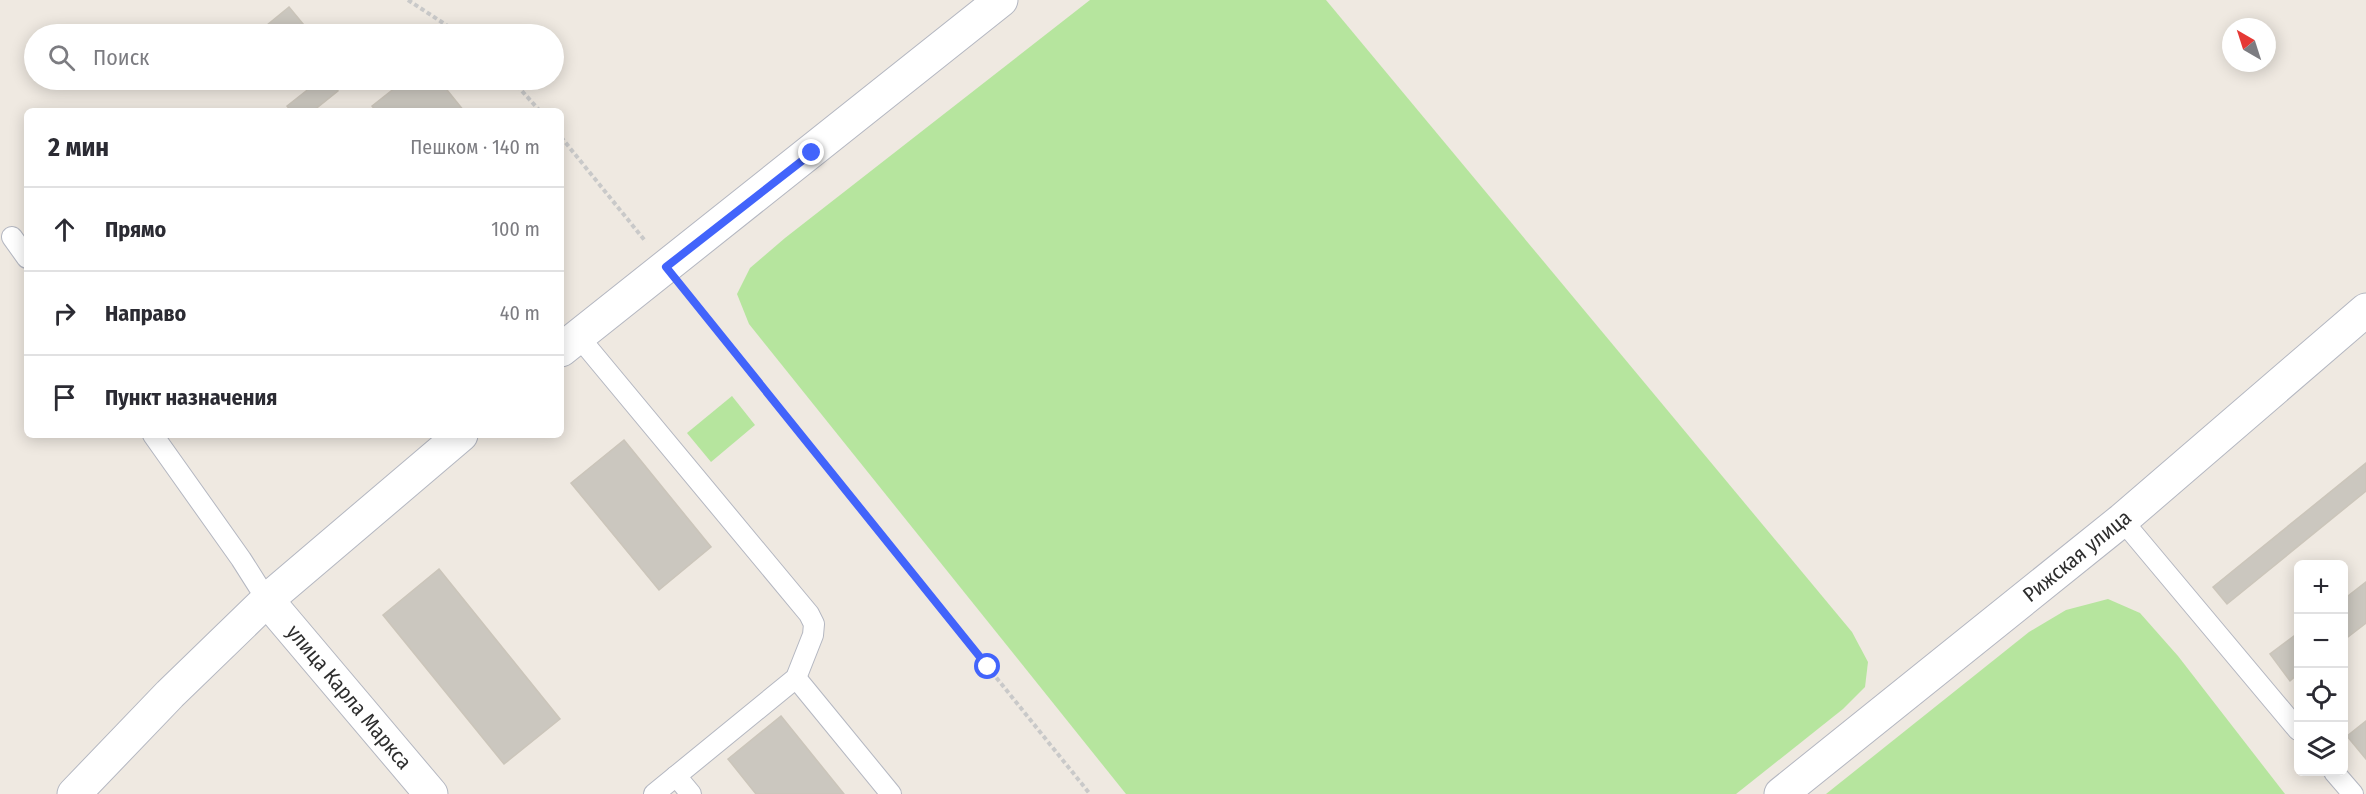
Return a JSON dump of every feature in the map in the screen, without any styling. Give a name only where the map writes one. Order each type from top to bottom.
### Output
[{"type":"main road","points":[[570,343],[1001,0]]},
{"type":"main road","name":"Рижская улица","points":[[1781,794],[2122,520],[2366,310]]},
{"type":"main road","points":[[74,794],[267,600],[457,438]]},
{"type":"main road","name":"улица Карла Маркса","points":[[267,600],[431,794]]},
{"type":"lane","points":[[12,237],[24,254]]},
{"type":"lane","points":[[570,343],[809,614],[814,624],[813,635],[796,678],[654,794]]},
{"type":"lane","points":[[155,438],[241,559],[267,600]]},
{"type":"lane","points":[[2122,520],[2294,725]]},
{"type":"lane","points":[[796,678],[891,794]]},
{"type":"lane","points":[[676,776],[691,794]]},
{"type":"lane","points":[[2338,776],[2353,794]]},
{"type":"path","points":[[408,0],[445,24]]},
{"type":"path","points":[[521,90],[537,108]]},
{"type":"path","points":[[564,141],[1090,794]]},
{"type":"green space","points":[[1090,0],[1326,0],[1852,632],[1868,662],[1865,687],[1843,709],[1736,794],[1126,794],[749,324],[737,294],[750,268],[785,238]]},
{"type":"green space","points":[[732,396],[755,425],[711,462],[687,433]]},
{"type":"green space","points":[[2108,599],[2140,613],[2178,656],[2285,794],[1826,794],[2029,632],[2066,610]]},
{"type":"building","points":[[289,7],[303,24],[268,24]]},
{"type":"building","points":[[307,90],[338,91],[317,108],[289,108],[287,106]]},
{"type":"building","points":[[392,90],[447,90],[462,108],[374,108],[372,106]]},
{"type":"building","points":[[624,440],[711,547],[659,590],[571,483]]},
{"type":"building","points":[[2366,463],[2366,491],[2227,604],[2213,587]]},
{"type":"building","points":[[439,569],[560,719],[504,764],[383,615]]},
{"type":"building","points":[[2366,582],[2366,623],[2348,637],[2348,614],[2348,596]]},
{"type":"building","points":[[2294,636],[2294,678],[2290,681],[2270,654]]},
{"type":"building","points":[[781,716],[844,794],[756,794],[728,759]]},
{"type":"building","points":[[2366,721],[2366,759],[2348,737]]},
{"type":"route","points":[[812,153],[666,267],[988,667]]}]
